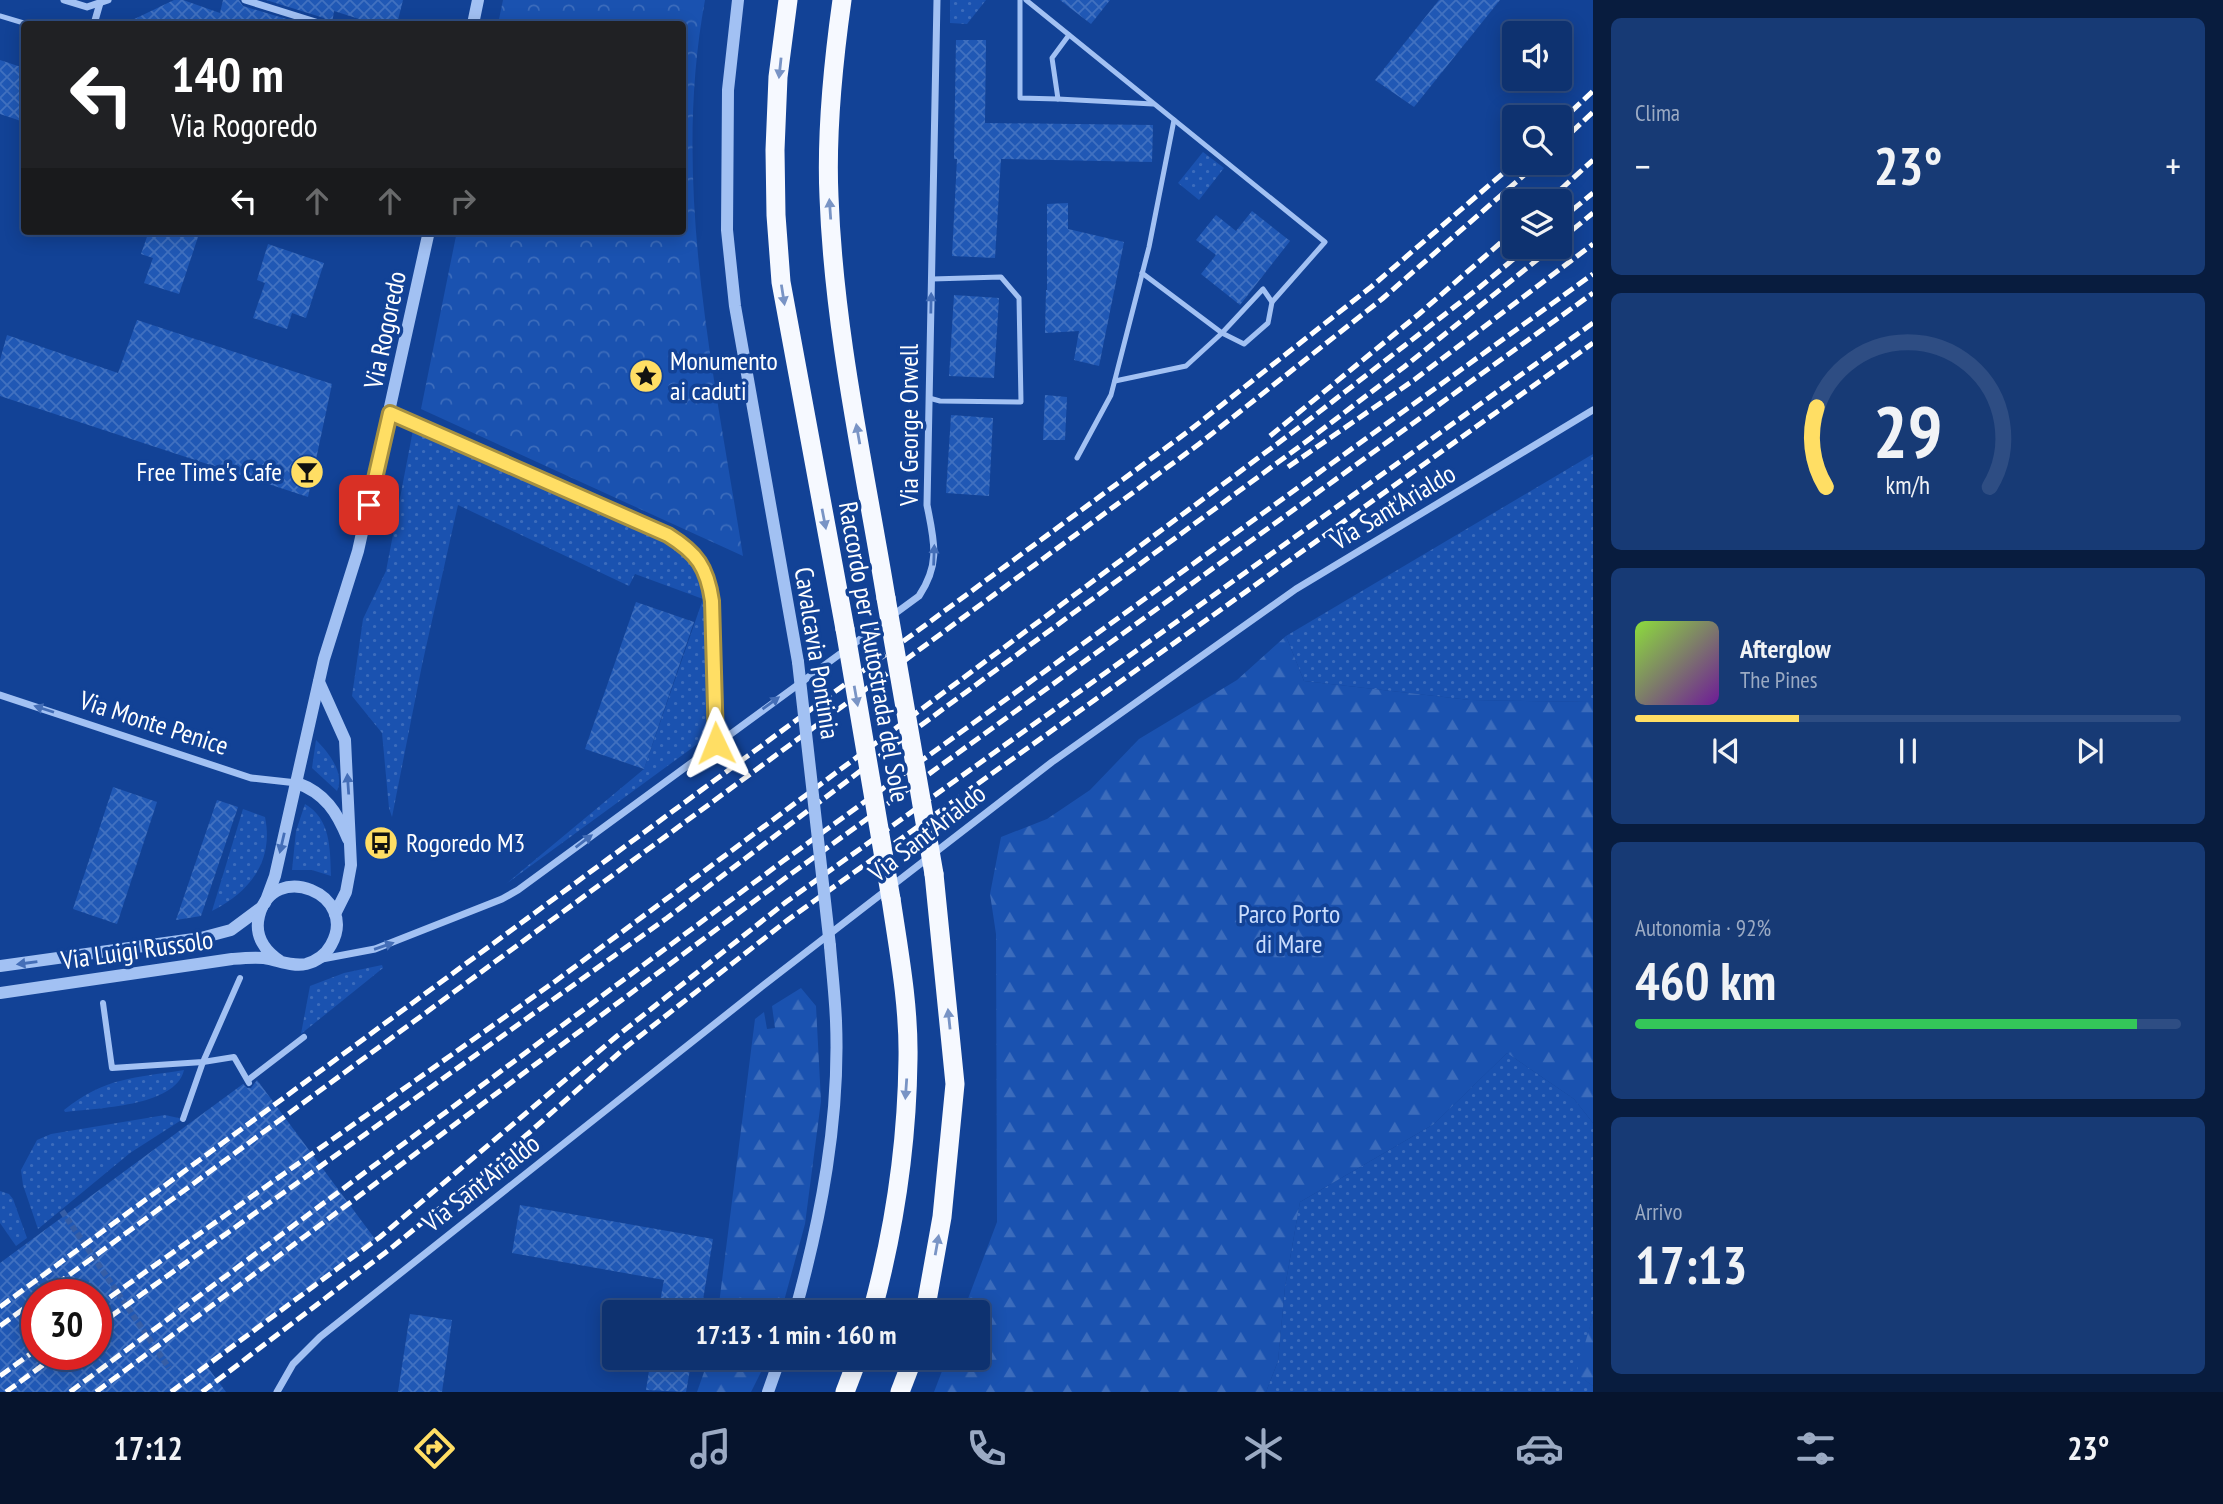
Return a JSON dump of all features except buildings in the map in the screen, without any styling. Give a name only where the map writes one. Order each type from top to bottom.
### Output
[{"type":"highway","name":"Raccordo per l'Autostrada del Sole","points":[[788,0],[778,77],[775,150],[781,282],[845,629],[903,980],[908,1058],[899,1178],[891,1231],[875,1300]]},
{"type":"highway","name":"Raccordo per l'Autostrada del Sole","points":[[842,0],[831,106],[829,195],[834,265],[845,356],[934,874],[955,1084],[942,1217],[927,1300]]},
{"type":"highway","points":[[845,1392],[853,1370]]},
{"type":"highway","points":[[900,1392],[908,1370]]},
{"type":"street","points":[[64,0],[87,7],[108,0]]},
{"type":"street","points":[[245,0],[312,21]]},
{"type":"street","points":[[474,21],[478,0]]},
{"type":"street","name":"Cavalcavia Pontinia","points":[[738,0],[728,90],[727,230],[735,306],[798,662],[836,1022],[827,1165],[818,1219],[797,1300]]},
{"type":"street","name":"Via George Orwell","points":[[317,960],[375,949],[502,899],[518,890],[919,596],[929,582],[934,566],[935,547],[927,505],[937,0]]},
{"type":"street","points":[[95,21],[100,3]]},
{"type":"street","name":"Via Rogoredo","points":[[264,904],[275,876],[324,659],[358,551],[428,235]]},
{"type":"street","name":"Via Sant'Arialdo","points":[[277,1392],[293,1364],[320,1337],[765,984],[1052,762],[1296,589],[1593,410]]},
{"type":"street","points":[[390,413],[668,535],[688,548],[702,565],[709,582],[712,601],[716,743]]},
{"type":"street","points":[[319,682],[345,740],[352,849],[346,892],[335,914]]},
{"type":"street","name":"Via Monte Penice","points":[[0,695],[251,778],[297,783]]},
{"type":"street","points":[[297,783],[308,786],[329,802],[352,849]]},
{"type":"street","points":[[309,887],[329,902],[337,927],[334,940],[317,960],[293,965],[269,954],[261,943],[258,917],[271,895],[283,888],[309,887]]},
{"type":"street","name":"Via Luigi Russolo","points":[[0,966],[201,938],[231,930],[264,904]]},
{"type":"street","name":"Via Luigi Russolo","points":[[0,993],[232,959],[250,957],[280,961]]},
{"type":"street","points":[[183,1119],[203,1062],[240,978]]},
{"type":"street","points":[[103,1003],[112,1068],[203,1062],[233,1057],[249,1081],[303,1037]]},
{"type":"street","points":[[768,1392],[776,1370]]},
{"type":"lane","points":[[1020,0],[1020,98],[1154,104]]},
{"type":"lane","points":[[1026,0],[1325,242],[1272,302],[1268,323],[1244,344],[1222,332],[1142,273]]},
{"type":"lane","points":[[0,16],[21,22]]},
{"type":"lane","points":[[1058,99],[1052,58],[1069,34]]},
{"type":"lane","points":[[1077,458],[1111,395],[1142,273],[1174,120]]},
{"type":"lane","points":[[929,398],[940,401],[1021,402],[1019,298],[1001,276],[932,279]]},
{"type":"lane","points":[[1115,381],[1186,366],[1263,289],[1272,302]]},
{"type":"green space","points":[[503,0],[705,0],[696,69],[694,209],[709,348],[743,556],[421,409],[456,235],[686,235],[686,21],[499,21]]},
{"type":"green space","points":[[950,0],[986,0],[967,24],[950,23]]},
{"type":"green space","points":[[1203,152],[1224,168],[1199,200],[1178,183]]},
{"type":"green space","points":[[413,430],[666,541],[681,551],[692,564],[705,595],[709,727],[703,740],[506,884],[644,769],[703,599],[635,574],[629,586],[458,505],[422,665],[392,817],[382,733],[352,696],[363,619],[386,571]]},
{"type":"green space","points":[[1593,454],[1593,702],[1470,700],[1304,681],[1286,636]]},
{"type":"green space","name":"Parco Porto di Mare","points":[[1286,636],[1304,681],[1470,700],[1593,702],[1593,1123],[1574,1099],[1507,1053],[1434,1124],[1300,1202],[1285,1287],[1278,1361],[1266,1392],[934,1392],[942,1370],[990,1370],[990,1300],[968,1300],[997,1222],[996,934],[990,894],[1001,837],[1047,819],[1090,790],[1139,739],[1237,680]]},
{"type":"green space","points":[[316,740],[337,770],[337,791],[312,768]]},
{"type":"green space","points":[[305,804],[314,810],[324,826],[329,845],[331,876],[312,870],[292,870],[296,831]]},
{"type":"green space","points":[[243,809],[265,817],[266,848],[248,885],[212,911]]},
{"type":"green space","points":[[382,965],[383,968],[301,1034],[310,986],[344,973]]},
{"type":"green space","points":[[801,988],[816,1006],[821,1101],[805,1224],[784,1300],[720,1300],[755,1019],[764,1012],[767,1029],[775,1028],[772,1006]]},
{"type":"green space","points":[[1507,1053],[1574,1099],[1593,1123],[1593,1316],[1577,1374],[1593,1386],[1593,1392],[1266,1392],[1278,1361],[1285,1287],[1300,1202],[1434,1124]]},
{"type":"green space","points":[[184,1070],[178,1082],[166,1092],[151,1098],[114,1107],[64,1110],[107,1085],[135,1077]]},
{"type":"green space","points":[[165,1115],[183,1119],[130,1153],[38,1229],[23,1185],[21,1170],[37,1140],[51,1134]]},
{"type":"green space","points":[[0,1191],[9,1194],[13,1199],[27,1238],[16,1246],[0,1223]]},
{"type":"green space","points":[[1593,1316],[1593,1386],[1576,1374]]},
{"type":"green space","points":[[705,1370],[762,1370],[751,1392],[697,1392]]},
{"type":"tunnel","points":[[62,1211],[169,1368]]},
{"type":"railway","points":[[1572,111],[1593,91]]},
{"type":"railway","points":[[1572,132],[1593,112]]},
{"type":"railway","points":[[1561,189],[1593,160]]},
{"type":"railway","points":[[0,1307],[1190,430],[1371,287],[1502,174]]},
{"type":"railway","points":[[64,1279],[1199,444],[1382,299],[1524,175]]},
{"type":"railway","points":[[1572,210],[1593,193]]},
{"type":"railway","points":[[1572,230],[1593,213]]},
{"type":"railway","points":[[1270,436],[1419,314],[1502,241]]},
{"type":"railway","points":[[1288,467],[1414,380],[1593,244]]},
{"type":"railway","points":[[112,1296],[557,980],[1301,426],[1514,259]]},
{"type":"railway","points":[[112,1316],[667,918],[897,743],[1311,438],[1538,259]]},
{"type":"railway","points":[[70,1392],[783,861],[1593,274]]},
{"type":"railway","points":[[96,1392],[784,879],[1593,293]]},
{"type":"railway","points":[[171,1392],[380,1237],[617,1036],[786,902],[1593,323]]},
{"type":"railway","points":[[202,1392],[390,1249],[489,1168],[626,1047],[789,919],[1593,343]]},
{"type":"railway","points":[[0,1326],[21,1311]]},
{"type":"railway","points":[[0,1376],[21,1361]]},
{"type":"railway","points":[[6,1392],[36,1370]]},
{"type":"place","name":"Monumento ai caduti","points":[[646,376]]},
{"type":"place","name":"Free Time's Cafe","points":[[307,472]]},
{"type":"place","name":"Rogoredo M3","points":[[381,843]]},
{"type":"route","points":[[369,505],[390,413],[668,535],[688,548],[702,565],[709,582],[712,601],[716,743]]}]
